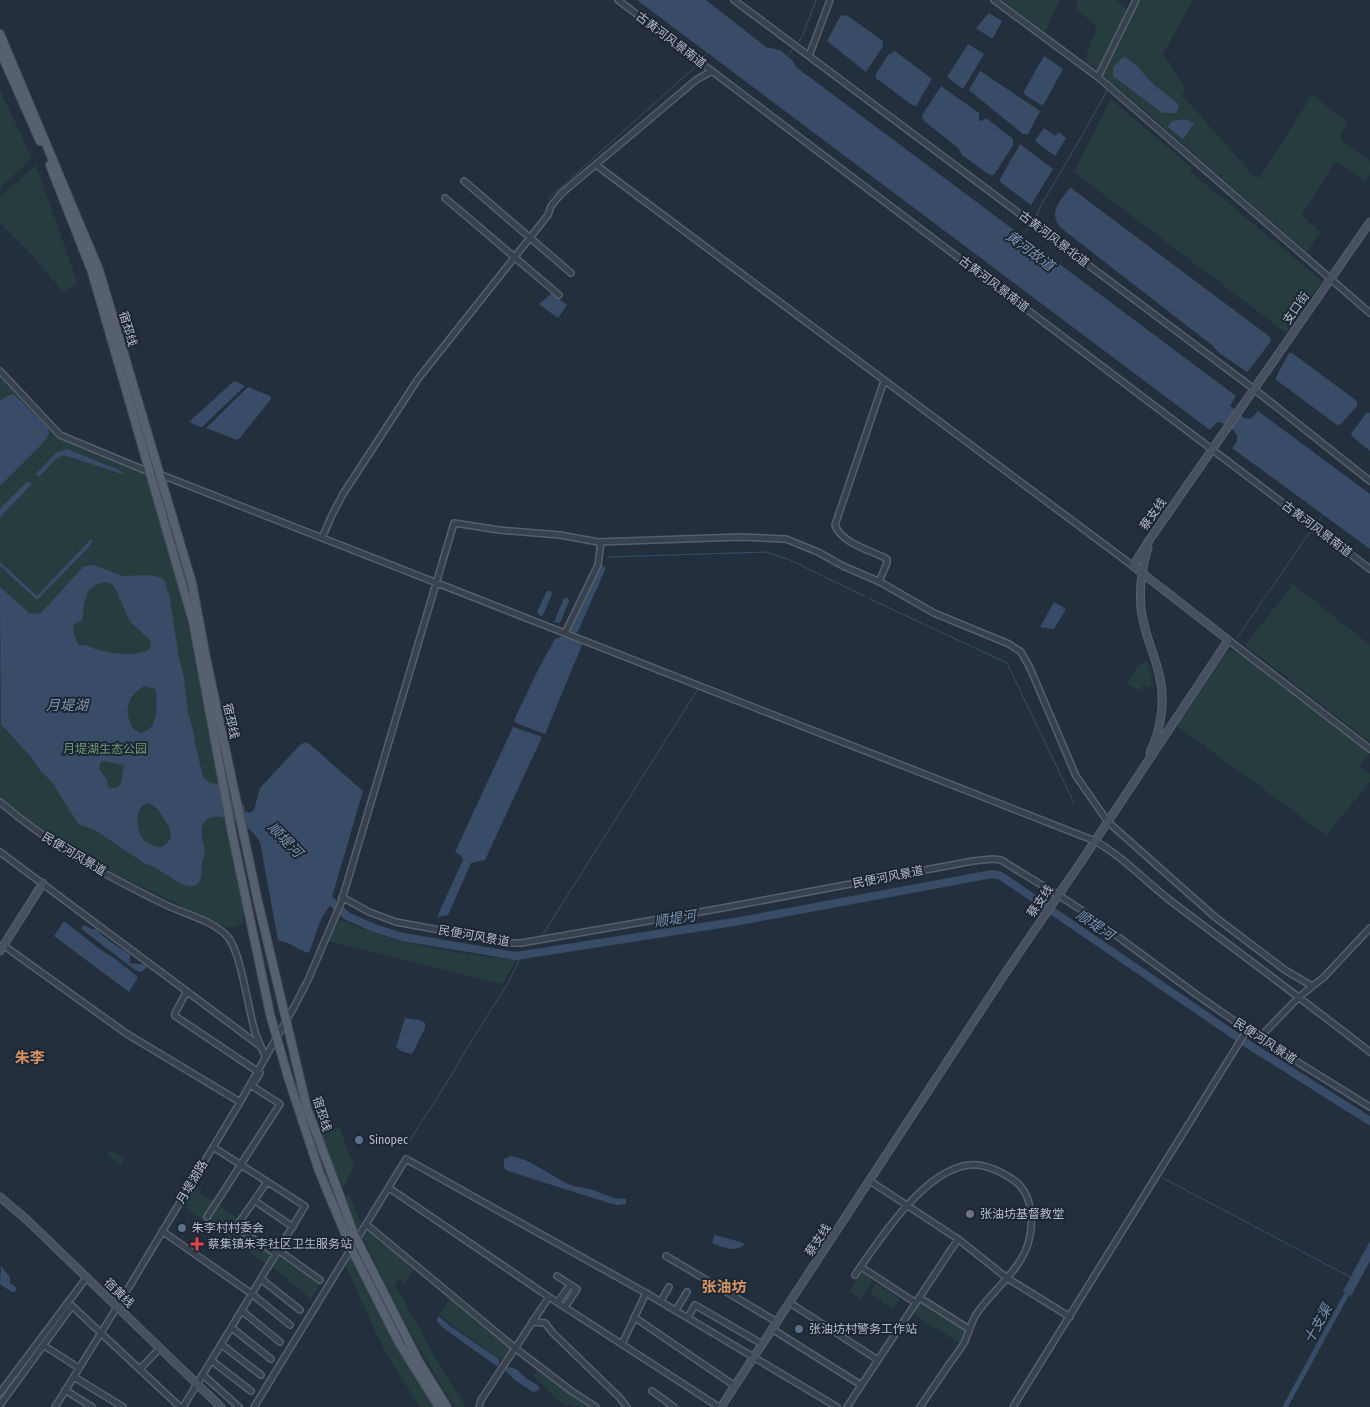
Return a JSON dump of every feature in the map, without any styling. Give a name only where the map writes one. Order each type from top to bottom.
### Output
[{"type":"main road","name":"宿邳线","points":[[0,34],[99,270],[192,583],[243,832],[307,1108],[357,1240],[418,1360],[448,1407]]},
{"type":"main road","name":"宿邳线","points":[[0,51],[46,153],[92,272],[193,622],[230,820],[270,1014],[288,1077],[319,1171],[351,1248],[399,1343],[439,1407]]},
{"type":"street","name":"古黄河风景南道","points":[[618,0],[1370,569]]},
{"type":"street","name":"古黄河风景北道","points":[[734,0],[1254,389],[1370,481]]},
{"type":"street","points":[[809,56],[830,0]]},
{"type":"street","points":[[994,0],[1098,77],[1370,313]]},
{"type":"street","points":[[1098,77],[1136,0]]},
{"type":"street","points":[[322,538],[343,494],[418,379],[548,214],[551,206],[562,194],[696,80],[712,71]]},
{"type":"street","points":[[596,165],[1142,572],[1370,749]]},
{"type":"street","points":[[464,181],[570,273]]},
{"type":"street","points":[[445,198],[559,295]]},
{"type":"street","name":"支口街","points":[[1221,436],[1370,222]]},
{"type":"street","points":[[0,371],[60,435],[149,472],[160,474],[1095,841],[1114,852],[1174,903],[1299,996],[1370,1052]]},
{"type":"street","points":[[879,582],[887,559],[850,541],[840,534],[835,525],[884,381]]},
{"type":"street","name":"蔡支线","points":[[1133,566],[1221,436]]},
{"type":"street","name":"月堤湖路","points":[[55,1407],[240,1102],[308,980],[341,900],[454,523],[601,542]]},
{"type":"street","points":[[1144,768],[1158,730],[1162,696],[1159,674],[1144,625],[1141,608],[1140,584],[1142,572],[1154,533]]},
{"type":"street","points":[[566,633],[598,565],[601,542],[741,537],[786,540],[818,552],[843,566],[879,582],[934,613],[1010,644],[1021,652],[1076,776],[1108,822],[1215,917],[1285,970],[1312,986]]},
{"type":"street","name":"蔡支线","points":[[720,1407],[1043,917],[1144,768],[1227,642],[1227,639]]},
{"type":"street","name":"民便河风景道","points":[[0,802],[25,824],[68,854],[164,904],[219,929],[228,938],[236,956],[256,1035],[265,1056]]},
{"type":"street","points":[[0,852],[262,1048]]},
{"type":"street","name":"民便河风景道","points":[[341,900],[396,922],[521,943],[993,858],[1001,860],[1083,911],[1246,1032],[1259,1038],[1370,1107]]},
{"type":"street","points":[[43,884],[2,948],[127,1034],[240,1102]]},
{"type":"street","points":[[1259,1038],[1299,996],[1337,964],[1370,928]]},
{"type":"street","points":[[187,991],[175,1016],[260,1073],[252,1086],[280,1104],[208,1217]]},
{"type":"street","points":[[1013,1407],[1067,1316],[1246,1032]]},
{"type":"street","points":[[0,1405],[72,1306],[182,1407],[222,1345],[305,1206],[213,1147]]},
{"type":"street","points":[[254,1407],[406,1159],[676,1310],[837,1407]]},
{"type":"street","points":[[855,1275],[878,1242],[908,1205],[937,1179],[952,1169],[969,1165],[993,1168],[1008,1176],[1024,1190],[1032,1215],[1026,1249],[1007,1278],[977,1313],[964,1342],[920,1407]]},
{"type":"street","points":[[870,1181],[958,1240],[1007,1278],[1067,1316]]},
{"type":"street","points":[[267,1182],[236,1227],[320,1280]]},
{"type":"street","points":[[389,1188],[565,1307],[720,1407]]},
{"type":"street","name":"宿黄线","points":[[0,1197],[87,1277],[221,1407]]},
{"type":"street","points":[[258,1203],[293,1227]]},
{"type":"street","points":[[367,1225],[515,1348],[570,1390],[596,1407]]},
{"type":"street","points":[[162,1231],[252,1294],[290,1325]]},
{"type":"street","points":[[847,1407],[958,1240]]},
{"type":"street","points":[[666,1256],[777,1322]]},
{"type":"street","points":[[860,1267],[969,1328]]},
{"type":"street","points":[[557,1276],[577,1289],[565,1307]]},
{"type":"street","points":[[0,1392],[87,1277]]},
{"type":"street","points":[[261,1279],[300,1310]]},
{"type":"street","points":[[558,1302],[570,1285]]},
{"type":"street","points":[[661,1302],[669,1287]]},
{"type":"street","points":[[676,1310],[687,1292]]},
{"type":"street","points":[[622,1344],[646,1293]]},
{"type":"street","points":[[479,1407],[481,1400],[549,1296]]},
{"type":"street","points":[[790,1303],[878,1360]]},
{"type":"street","points":[[688,1317],[695,1305],[762,1344]]},
{"type":"street","points":[[242,1311],[280,1342]]},
{"type":"street","points":[[634,1317],[735,1386]]},
{"type":"street","points":[[532,1322],[545,1323],[627,1407]]},
{"type":"street","points":[[232,1328],[271,1359]]},
{"type":"street","points":[[772,1329],[861,1385]]},
{"type":"street","points":[[35,1345],[79,1368]]},
{"type":"street","points":[[222,1345],[260,1375]]},
{"type":"street","points":[[140,1369],[160,1348]]},
{"type":"street","points":[[212,1360],[250,1391]]},
{"type":"street","points":[[203,1375],[239,1407]]},
{"type":"street","points":[[74,1377],[123,1407]]},
{"type":"street","points":[[65,1390],[92,1407]]},
{"type":"street","points":[[652,1391],[674,1407]]},
{"type":"green space","points":[[1002,0],[1060,0],[1045,32]]},
{"type":"green space","points":[[1078,0],[1114,0],[1133,14],[1141,0],[1193,0],[1163,54],[1185,88],[1182,95],[1253,175],[1260,177],[1312,95],[1348,122],[1341,133],[1341,141],[1370,161],[1370,175],[1365,181],[1336,161],[1302,215],[1320,232],[1307,252],[1085,59],[1097,26],[1077,10],[1076,4]]},
{"type":"green space","points":[[0,90],[32,158],[0,188]]},
{"type":"green space","points":[[1111,99],[1191,167],[1191,172],[1322,281],[1286,333],[1074,172]]},
{"type":"green space","points":[[36,165],[76,279],[77,284],[64,293],[32,255],[0,223],[0,197]]},
{"type":"green space","name":"月堤湖生态公园","points":[[0,374],[62,439],[147,476],[187,620],[244,915],[242,924],[239,926],[230,927],[218,924],[69,851],[25,820],[0,798]]},
{"type":"green space","points":[[1293,584],[1370,645],[1370,742],[1245,645]]},
{"type":"green space","points":[[1229,651],[1239,653],[1370,753],[1359,766],[1370,774],[1370,782],[1326,835],[1176,725],[1222,657]]},
{"type":"green space","points":[[1147,661],[1154,686],[1147,688],[1146,685],[1143,685],[1140,691],[1127,684],[1138,665],[1145,663]]},
{"type":"green space","points":[[337,918],[404,941],[448,951],[517,960],[502,984],[327,941]]},
{"type":"green space","points":[[315,1119],[340,1129],[354,1166],[342,1190]]},
{"type":"green space","points":[[110,1150],[124,1158],[120,1166],[107,1155]]},
{"type":"green space","points":[[194,1185],[202,1190],[200,1193],[240,1220],[235,1228],[273,1253],[267,1265],[216,1228],[181,1206]]},
{"type":"green space","points":[[349,1194],[362,1225],[359,1232],[347,1201],[346,1197]]},
{"type":"green space","points":[[369,1228],[416,1267],[404,1284],[400,1279],[395,1285],[438,1362],[466,1407],[455,1407],[406,1324],[363,1237]]},
{"type":"green space","points":[[280,1254],[321,1283],[311,1299],[272,1267]]},
{"type":"green space","points":[[351,1254],[392,1338],[434,1407],[420,1407],[387,1355],[345,1264]]},
{"type":"green space","points":[[862,1272],[873,1280],[861,1299],[849,1291]]},
{"type":"green space","points":[[876,1283],[900,1299],[893,1309],[870,1294]]},
{"type":"green space","points":[[452,1296],[514,1348],[505,1362],[450,1324],[439,1314]]},
{"type":"green space","points":[[920,1301],[967,1330],[960,1343],[913,1314]]},
{"type":"green space","points":[[539,1367],[587,1402],[584,1407],[566,1404],[555,1397],[533,1376]]},
{"type":"water","name":"黄河故道","points":[[637,0],[706,0],[766,47],[780,50],[793,61],[796,67],[1236,396],[1230,406],[1244,418],[1251,419],[1258,411],[1370,494],[1370,549],[1232,448],[1237,438],[1236,433],[1231,428],[1217,422],[1210,430]]},
{"type":"water","points":[[989,13],[1002,21],[993,38],[976,28]]},
{"type":"water","points":[[841,15],[848,16],[883,41],[883,46],[866,72],[827,41]]},
{"type":"water","points":[[968,44],[984,54],[963,89],[947,77]]},
{"type":"water","points":[[895,51],[932,79],[916,106],[876,78],[876,74],[888,55]]},
{"type":"water","points":[[1044,56],[1063,69],[1044,104],[1041,105],[1024,94],[1024,91]]},
{"type":"water","points":[[1125,57],[1178,104],[1179,107],[1176,113],[1162,113],[1113,76],[1113,68]]},
{"type":"water","points":[[980,71],[1040,111],[1028,134],[1023,134],[969,90]]},
{"type":"water","points":[[941,86],[979,113],[979,120],[982,121],[986,118],[1013,139],[1013,145],[994,175],[990,175],[962,155],[958,148],[924,121],[923,114]]},
{"type":"water","points":[[1185,119],[1194,124],[1183,139],[1168,127],[1172,121]]},
{"type":"water","points":[[1044,128],[1055,136],[1059,132],[1066,138],[1055,156],[1035,141]]},
{"type":"water","points":[[1020,144],[1053,169],[1031,205],[999,181]]},
{"type":"water","points":[[1071,188],[1270,337],[1271,341],[1247,372],[1219,353],[1213,346],[1061,228],[1055,217],[1056,208]]},
{"type":"water","points":[[552,293],[567,305],[558,318],[539,304]]},
{"type":"water","points":[[1289,353],[1292,353],[1357,401],[1357,406],[1341,424],[1337,425],[1275,379]]},
{"type":"water","points":[[234,381],[245,386],[203,426],[201,427],[189,422]]},
{"type":"water","points":[[248,387],[270,396],[271,399],[239,439],[237,440],[206,428]]},
{"type":"water","points":[[12,394],[48,428],[49,434],[43,443],[0,486],[0,401]]},
{"type":"water","points":[[1367,412],[1370,413],[1370,451],[1351,434]]},
{"type":"water","points":[[67,449],[123,473],[64,455],[56,459],[39,477],[37,476],[36,474],[56,453]]},
{"type":"water","points":[[30,482],[31,485],[0,517],[0,509],[26,483]]},
{"type":"water","points":[[90,540],[93,540],[90,546],[37,600],[0,566],[0,562],[37,596]]},
{"type":"water","name":"月堤湖","points":[[94,565],[122,576],[147,575],[160,577],[164,580],[169,595],[184,678],[188,713],[203,777],[210,783],[219,784],[244,805],[245,811],[250,813],[254,810],[260,788],[301,744],[307,742],[363,791],[329,907],[322,917],[309,952],[307,953],[278,940],[260,842],[247,828],[223,817],[208,818],[202,830],[205,853],[198,884],[188,886],[181,884],[156,868],[144,863],[95,830],[78,824],[52,782],[1,724],[0,587],[29,613],[40,614],[84,566]],"holes":[[[105,582],[114,586],[130,622],[150,640],[151,646],[147,650],[142,653],[127,654],[98,650],[86,645],[79,646],[73,632],[74,624],[82,620],[86,596],[92,587]],[[144,686],[155,689],[156,697],[154,723],[150,728],[141,733],[134,730],[128,717],[128,705],[138,690]],[[101,762],[124,765],[121,783],[118,787],[111,788],[108,786],[107,780],[99,769]],[[147,803],[156,808],[171,832],[170,839],[162,847],[150,844],[141,836],[138,827],[138,817],[140,808]]]},
{"type":"water","points":[[602,565],[606,568],[578,631],[576,633],[570,631],[569,629]]},
{"type":"water","points":[[547,591],[551,591],[552,594],[543,615],[540,616],[537,612]]},
{"type":"water","points":[[567,597],[569,601],[560,623],[554,622],[563,600]]},
{"type":"water","points":[[1054,602],[1066,609],[1054,629],[1040,627]]},
{"type":"water","points":[[563,636],[581,642],[582,645],[545,734],[516,723],[514,720],[555,639]]},
{"type":"water","points":[[513,727],[542,737],[485,860],[471,863],[448,915],[437,917],[463,860],[462,856],[455,852]]},
{"type":"water","points":[[64,921],[138,977],[129,992],[54,936]]},
{"type":"water","points":[[84,925],[91,929],[97,929],[99,933],[130,955],[130,963],[147,965],[147,967],[141,972],[135,970],[84,931],[81,928]]},
{"type":"water","points":[[405,1018],[425,1023],[425,1028],[412,1054],[401,1051],[396,1047]]},
{"type":"water","points":[[511,1156],[533,1164],[574,1186],[594,1190],[607,1196],[626,1199],[626,1204],[617,1205],[609,1203],[508,1171],[504,1168],[504,1159]]},
{"type":"water","points":[[715,1235],[744,1243],[744,1245],[736,1249],[720,1246],[712,1243]]},
{"type":"water","points":[[1370,1241],[1370,1261],[1351,1296],[1343,1291]]},
{"type":"water","points":[[1,1266],[10,1277],[10,1283],[17,1288],[15,1292],[0,1284]]},
{"type":"water","points":[[438,1317],[499,1359],[498,1366],[442,1327],[437,1321]]},
{"type":"water","points":[[510,1367],[518,1370],[530,1381],[538,1385],[539,1390],[533,1392],[516,1381],[505,1370]]},
{"type":"waterway","points":[[798,42],[803,35],[816,0]]},
{"type":"waterway","points":[[787,56],[793,48]]},
{"type":"waterway","points":[[702,59],[708,52]]},
{"type":"waterway","points":[[548,199],[697,65]]},
{"type":"waterway","points":[[1035,220],[1041,205],[1107,91]]},
{"type":"waterway","name":"黄河故道","points":[[1021,237],[1030,226]]},
{"type":"waterway","points":[[1316,524],[1323,515]]},
{"type":"waterway","points":[[1237,638],[1312,529]]},
{"type":"waterway","points":[[608,557],[766,552],[790,560],[864,596]]},
{"type":"waterway","points":[[870,599],[1007,663],[1074,803]]},
{"type":"waterway","points":[[543,934],[698,689]]},
{"type":"waterway","name":"顺堤河","points":[[324,895],[347,916],[374,928],[403,937],[516,956],[740,921],[992,874],[1001,876],[1246,1043],[1370,1121]]},
{"type":"waterway","points":[[407,1145],[508,983],[520,956]]},
{"type":"waterway","points":[[1163,1178],[1352,1278]]},
{"type":"waterway","points":[[1067,1314],[1121,1227]]},
{"type":"waterway","name":"十支渠","points":[[1285,1407],[1350,1288]]},
{"type":"waterway","points":[[1010,1407],[1065,1317]]},
{"type":"place","name":"Sinopec","points":[[359,1140]]},
{"type":"place","name":"张油坊基督教堂","points":[[970,1214]]},
{"type":"place","name":"朱李村村委会","points":[[182,1228]]},
{"type":"place","name":"蔡集镇朱李社区卫生服务站","points":[[197,1244]]},
{"type":"place","name":"张油坊村警务工作站","points":[[799,1329]]},
{"type":"district","name":"朱李","points":[[30,1058]]},
{"type":"district","name":"张油坊","points":[[724,1287]]}]
